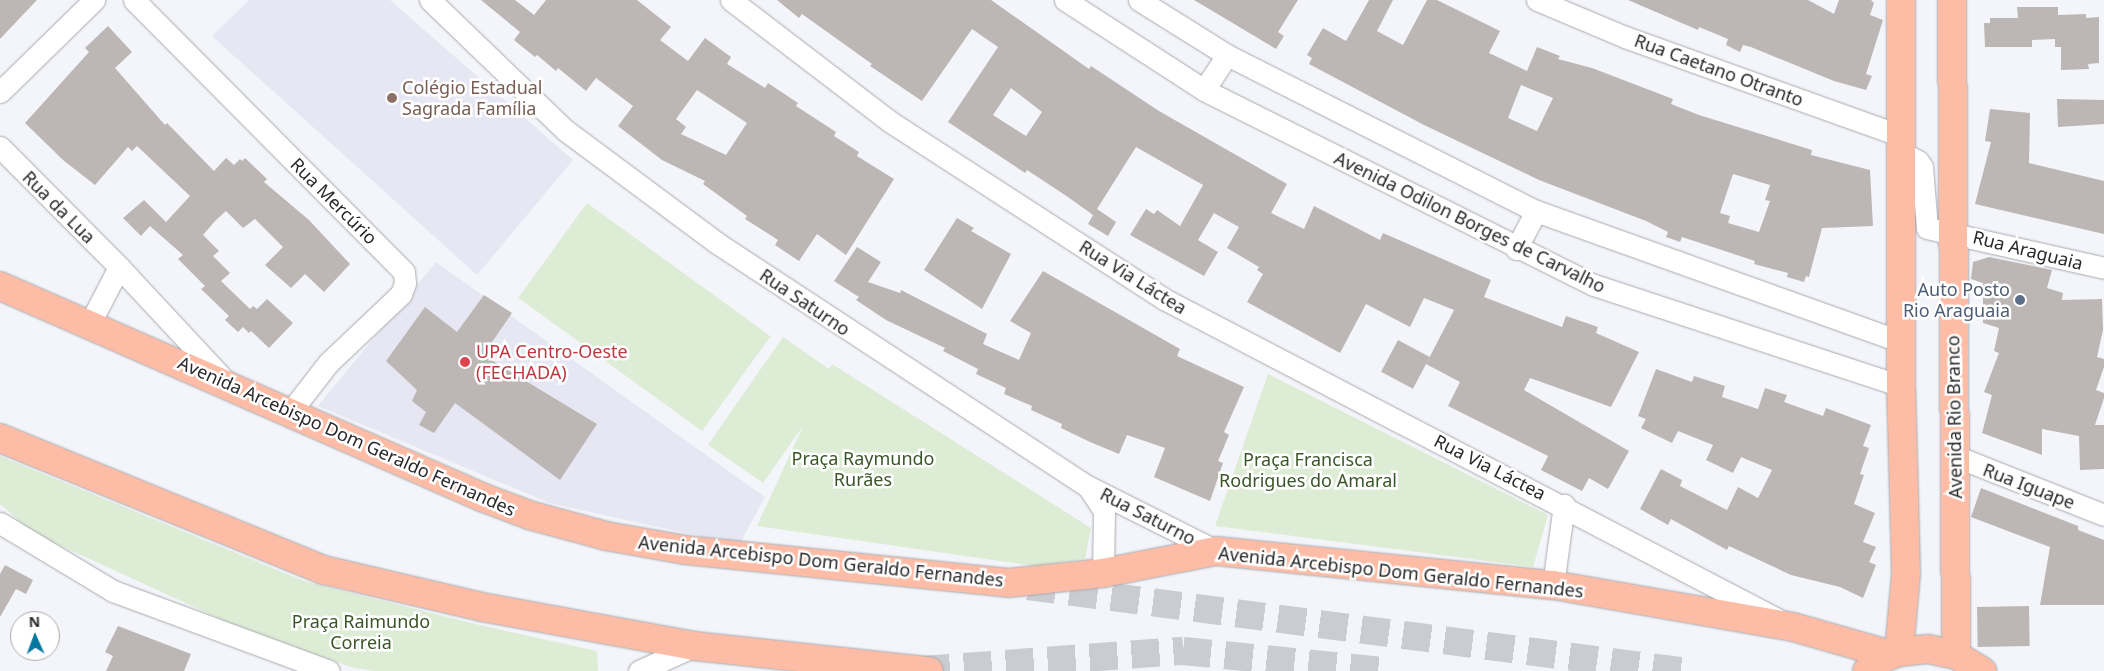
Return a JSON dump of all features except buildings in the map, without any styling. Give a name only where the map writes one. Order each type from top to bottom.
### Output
[{"type":"main road","points":[[1895,653],[1906,573],[1901,386],[1903,145],[1900,0]]},
{"type":"main road","name":"Avenida Rio Branco","points":[[1952,0],[1956,655]]},
{"type":"main road","name":"Avenida Arcebispo Dom Geraldo Fernandes","points":[[0,286],[90,323],[291,411],[484,498],[529,515],[606,536],[685,550],[1008,583],[1103,574],[1216,551],[1553,585],[1793,627],[1895,653]]},
{"type":"main road","points":[[0,438],[324,570],[509,612],[694,646],[895,670],[929,671]]},
{"type":"main road","points":[[1866,671],[1895,653],[1928,649],[1956,655],[1982,671]]},
{"type":"street","points":[[0,92],[94,0]]},
{"type":"street","name":"Rua Mercúrio","points":[[134,0],[404,272],[405,283],[401,294],[329,362],[291,411]]},
{"type":"street","name":"Rua Saturno","points":[[430,0],[565,130],[717,243],[1087,486],[1216,551]]},
{"type":"street","name":"Rua Via Láctea","points":[[731,0],[890,121],[1164,299],[1564,505],[1793,627]]},
{"type":"street","name":"Avenida Odilon Borges de Carvalho","points":[[1065,0],[1204,90],[1516,248],[1594,285],[1901,386]]},
{"type":"street","points":[[1140,0],[1227,55],[1536,211],[1902,342]]},
{"type":"street","name":"Rua Caetano Otranto","points":[[1537,0],[1625,37],[1903,145],[1922,167],[1925,226],[1952,231]]},
{"type":"street","points":[[1204,90],[1227,55]]},
{"type":"street","name":"Rua da Lua","points":[[0,147],[119,266],[227,383]]},
{"type":"street","points":[[1516,248],[1536,211]]},
{"type":"street","name":"Rua Araguaia","points":[[1952,231],[2104,268]]},
{"type":"street","points":[[90,323],[119,266]]},
{"type":"street","name":"Rua Iguape","points":[[1955,456],[2104,515]]},
{"type":"street","points":[[1087,486],[1104,511],[1103,574]]},
{"type":"street","name":"Rua Via Láctea","points":[[1553,585],[1564,505]]},
{"type":"street","points":[[0,523],[113,591],[329,671]]},
{"type":"street","points":[[638,671],[694,646]]},
{"type":"shaded area","name":"Colégio Estadual Sagrada Família","points":[[249,0],[390,0],[573,160],[477,275],[212,36]]},
{"type":"shaded area","name":"UPA Centro-Oeste (FECHADA)","points":[[436,262],[765,497],[739,545],[549,503],[318,406]]},
{"type":"green space","points":[[587,203],[771,336],[702,431],[518,298]]},
{"type":"green space","name":"Praça Raymundo Rurães","points":[[783,337],[829,369],[832,364],[1091,528],[1085,559],[1035,566],[757,526],[803,426],[763,483],[708,445]]},
{"type":"green space","name":"Praça Francisca Rodrigues do Amaral","points":[[1268,374],[1548,515],[1533,567],[1215,526]]},
{"type":"green space","name":"Praça Raimundo Correia","points":[[0,456],[304,581],[471,623],[597,651],[598,671],[374,671],[354,668],[229,623],[33,533],[0,504]]},
{"type":"tunnel","points":[[1028,586],[1681,671]]},
{"type":"tunnel","points":[[922,670],[1183,651],[1385,671]]},
{"type":"place","name":"Colégio Estadual Sagrada Família","points":[[392,98]]},
{"type":"place","name":"Auto Posto Rio Araguaia","points":[[2020,300]]},
{"type":"place","name":"UPA Centro-Oeste (FECHADA)","points":[[465,362]]}]
